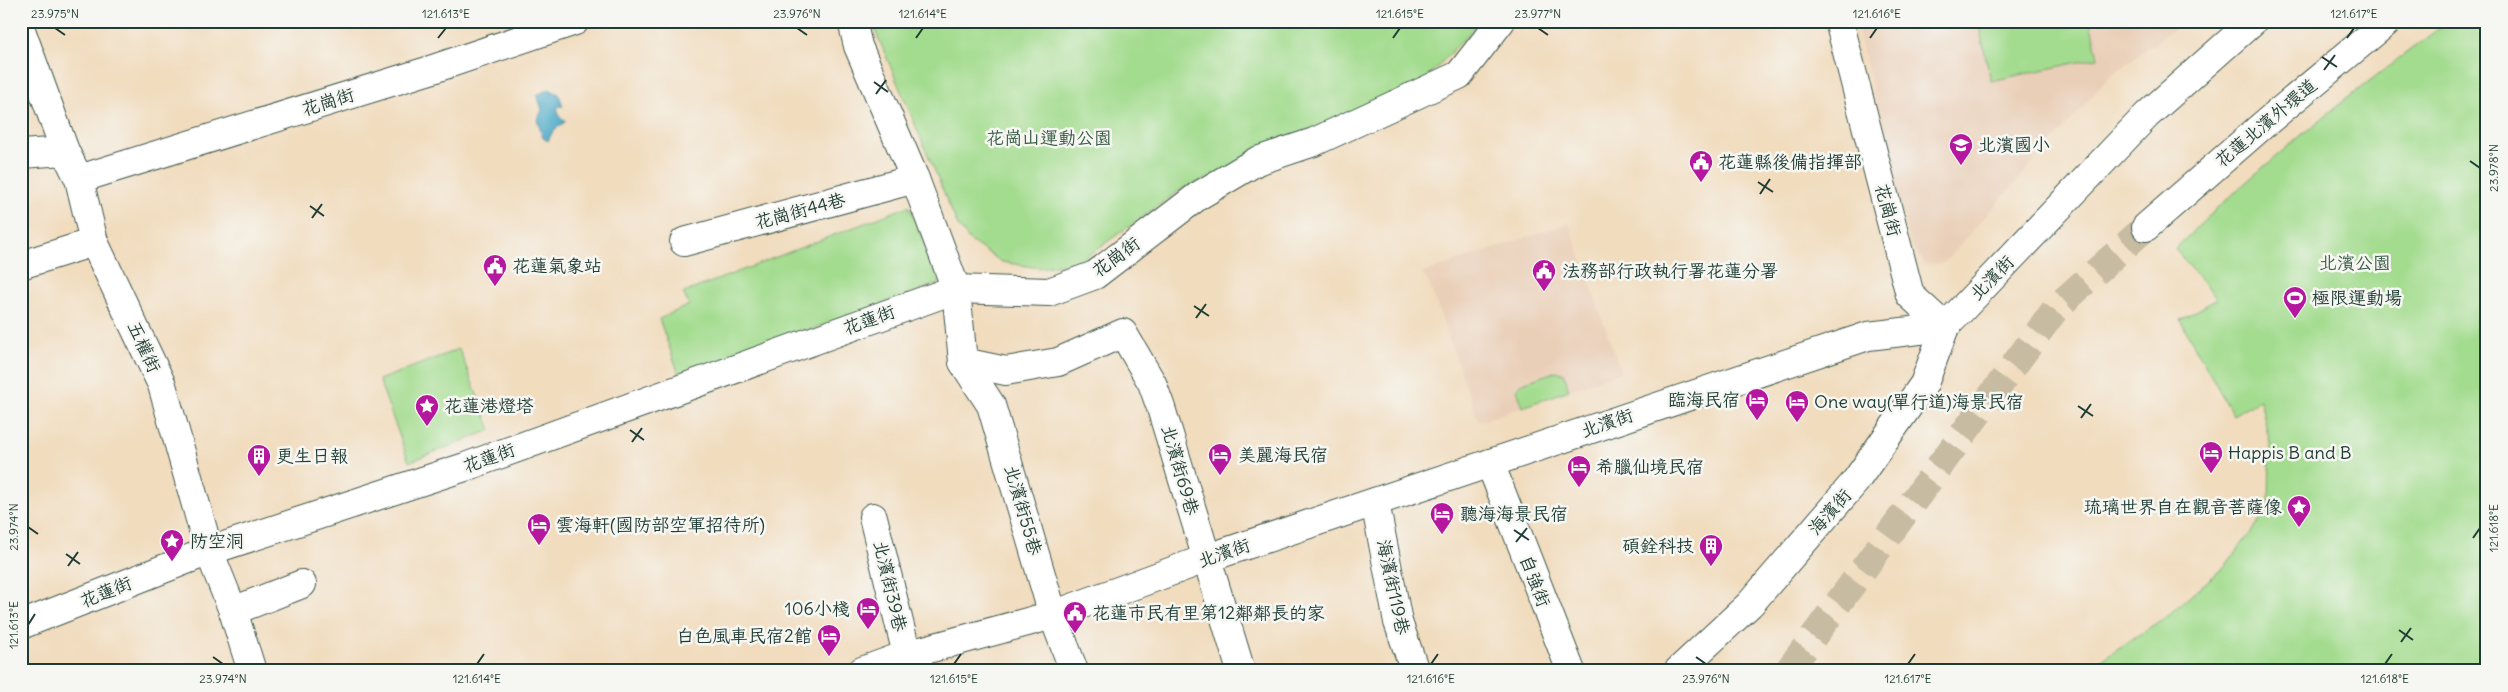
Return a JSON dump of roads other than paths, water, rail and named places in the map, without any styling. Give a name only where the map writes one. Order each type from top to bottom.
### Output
[{"type":"street","name":"花崗街","points":[[79,179],[418,74],[575,21]]},
{"type":"street","points":[[852,21],[858,46],[915,179],[956,289],[962,362]]},
{"type":"street","name":"花崗街","points":[[956,289],[1049,292],[1095,274],[1198,196],[1257,161],[1314,142],[1458,75],[1501,21]]},
{"type":"street","name":"花崗街","points":[[1839,21],[1910,295],[1945,327]]},
{"type":"street","name":"北濱街","points":[[862,671],[908,663],[1053,615],[1205,559],[1868,336],[1945,327],[2148,114],[2252,21]]},
{"type":"street","name":"花蓮北濱外環道","points":[[2146,227],[2263,124],[2388,21]]},
{"type":"street","name":"五權街","points":[[21,30],[65,151],[79,179],[94,242],[162,384],[209,551],[233,611],[252,671]]},
{"type":"street","points":[[21,154],[65,151]]},
{"type":"street","name":"花崗街44巷","points":[[684,242],[915,179]]},
{"type":"street","points":[[21,265],[94,242]]},
{"type":"street","name":"花蓮街","points":[[21,625],[209,551],[465,467],[956,289]]},
{"type":"street","name":"海濱街","points":[[1678,671],[1750,604],[1855,482],[1924,384],[1945,327]]},
{"type":"street","name":"北濱街69巷","points":[[962,362],[1006,371],[1058,362],[1123,333],[1152,383],[1241,671]]},
{"type":"street","name":"北濱街55巷","points":[[962,362],[991,405],[1053,615],[1074,671]]},
{"type":"street","name":"自強街","points":[[1490,463],[1571,671]]},
{"type":"street","name":"海濱街119巷","points":[[1375,502],[1398,622],[1415,671]]},
{"type":"street","name":"北濱街39巷","points":[[873,517],[908,663]]},
{"type":"street","points":[[233,611],[302,584]]},
{"type":"water","points":[[549,89],[559,94],[563,106],[557,107],[560,117],[566,121],[553,131],[548,141],[543,138],[537,120],[542,110],[537,95]]},
{"type":"tunnel","points":[[1788,671],[2057,307],[2146,227]]},
{"type":"place","name":"北濱國小","points":[[1961,166]]},
{"type":"place","name":"花蓮縣後備指揮部","points":[[1701,183]]},
{"type":"place","name":"花蓮氣象站","points":[[495,287]]},
{"type":"place","name":"法務部行政執行署花蓮分署","points":[[1544,292]]},
{"type":"place","name":"極限運動場","points":[[2295,319]]},
{"type":"place","name":"臨海民宿","points":[[1757,421]]},
{"type":"place","name":"One way(單行道)海景民宿","points":[[1797,423]]},
{"type":"place","name":"花蓮港燈塔","points":[[427,427]]},
{"type":"place","name":"Happis B and B","points":[[2211,474]]},
{"type":"place","name":"美麗海民宿","points":[[1220,476]]},
{"type":"place","name":"更生日報","points":[[259,477]]},
{"type":"place","name":"希臘仙境民宿","points":[[1579,488]]},
{"type":"place","name":"琉璃世界自在觀音菩薩像","points":[[2299,528]]},
{"type":"place","name":"聽海海景民宿","points":[[1442,535]]},
{"type":"place","name":"雲海軒(國防部空軍招待所)","points":[[539,546]]},
{"type":"place","name":"防空洞","points":[[172,562]]},
{"type":"place","name":"碩銓科技","points":[[1711,567]]},
{"type":"place","name":"106小棧","points":[[868,630]]},
{"type":"place","name":"花蓮市民有里第12鄰鄰長的家","points":[[1075,634]]},
{"type":"place","name":"白色風車民宿2館","points":[[829,657]]},
{"type":"park label","name":"花崗山運動公園","points":[[1049,138]]},
{"type":"park label","name":"北濱公園","points":[[2355,263]]}]
